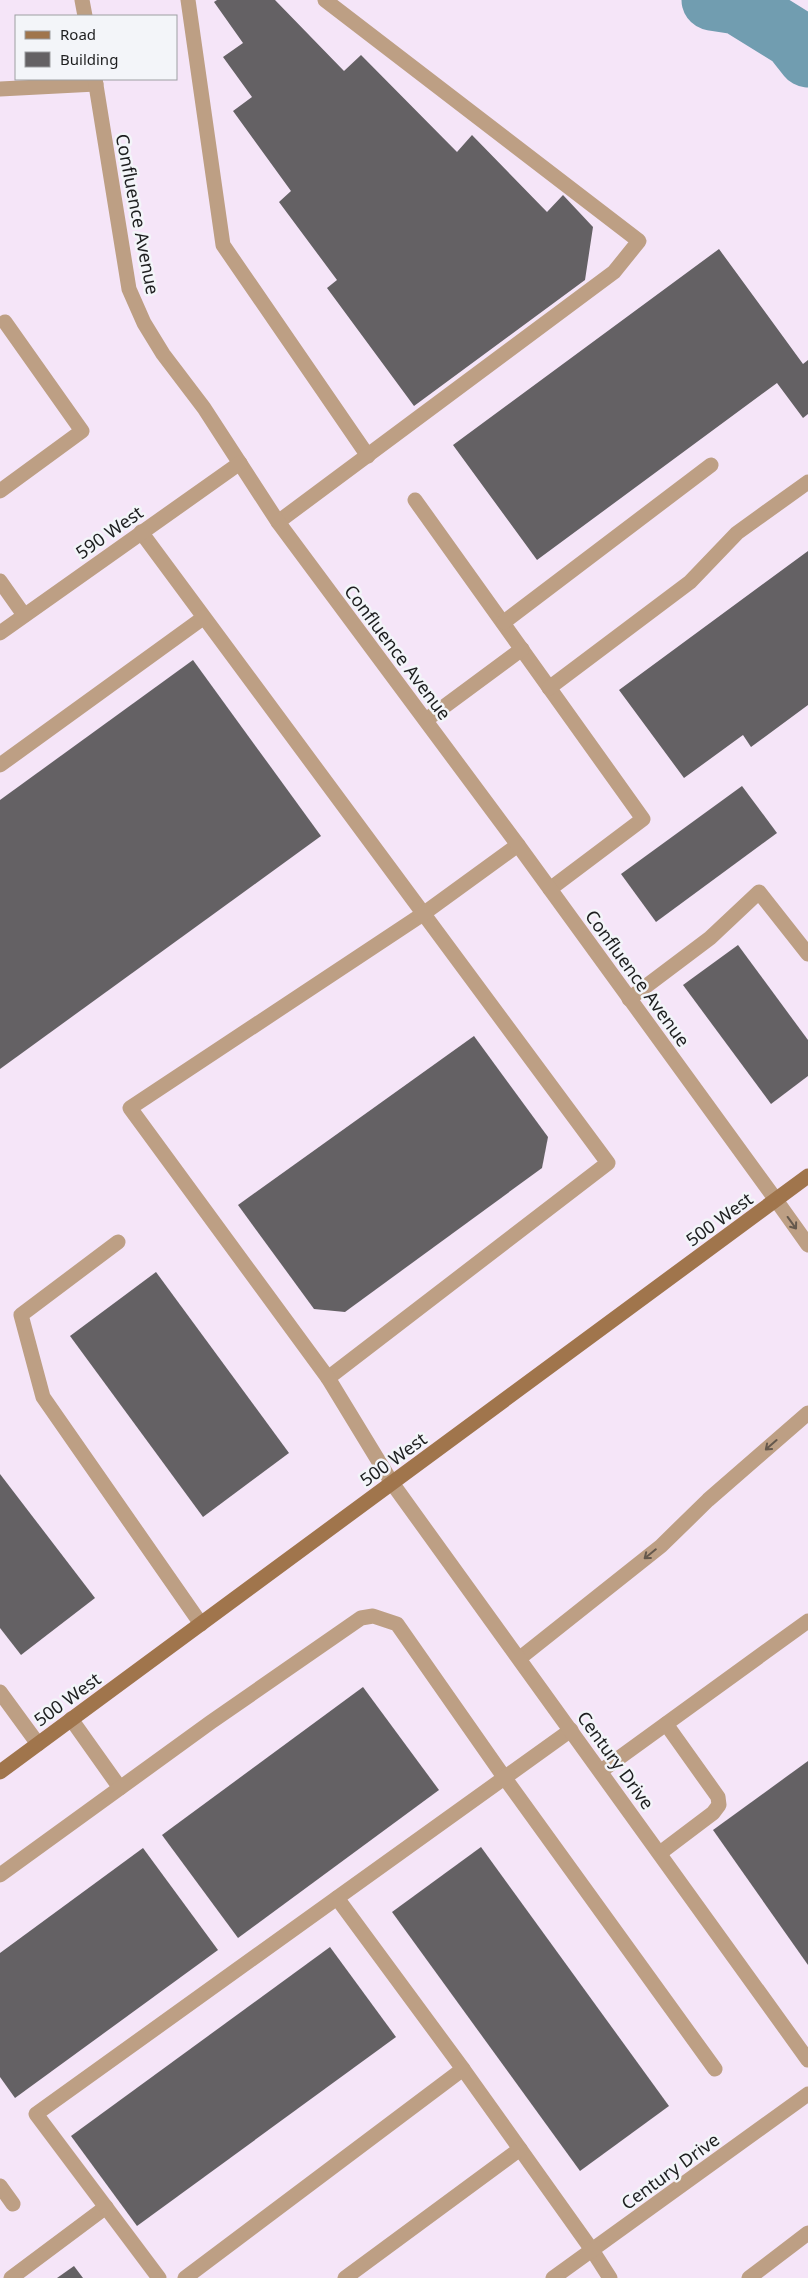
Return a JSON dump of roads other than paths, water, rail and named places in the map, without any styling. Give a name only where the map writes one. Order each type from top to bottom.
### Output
[{"type":"main road","name":"500 West","points":[[0,1772],[808,1176]]},
{"type":"street","points":[[82,0],[85,15]]},
{"type":"street","points":[[188,0],[223,245],[368,456]]},
{"type":"street","points":[[278,522],[614,272],[639,241],[325,0]]},
{"type":"street","points":[[0,89],[96,81]]},
{"type":"street","name":"Confluence Avenue","points":[[96,81],[129,289],[148,330],[204,408],[278,522],[518,845],[808,1245]]},
{"type":"street","points":[[0,491],[82,431],[5,322]]},
{"type":"street","name":"590 West","points":[[0,633],[240,463]]},
{"type":"street","points":[[504,622],[711,465]]},
{"type":"street","points":[[549,688],[690,582],[737,533],[808,482]]},
{"type":"street","points":[[416,500],[643,818],[550,889]]},
{"type":"street","points":[[141,532],[608,1163],[328,1378]]},
{"type":"street","points":[[0,580],[24,615]]},
{"type":"street","points":[[0,765],[203,618]]},
{"type":"street","points":[[426,720],[522,649]]},
{"type":"street","points":[[422,914],[518,845]]},
{"type":"street","points":[[629,999],[710,938],[759,892],[808,954]]},
{"type":"street","name":"Century Drive","points":[[422,914],[130,1108],[328,1378],[392,1483],[808,2060]]},
{"type":"street","points":[[118,1242],[21,1315],[43,1397],[202,1624]]},
{"type":"street","points":[[520,1658],[661,1546],[708,1500],[808,1413]]},
{"type":"street","points":[[0,1875],[211,1722],[361,1618],[373,1616],[397,1624],[504,1777],[715,2069]]},
{"type":"street","points":[[601,1771],[808,1621]]},
{"type":"street","points":[[0,1692],[38,1744]]},
{"type":"street","points":[[71,1719],[120,1788]]},
{"type":"street","points":[[660,1853],[713,1813],[719,1805],[718,1797],[666,1724]]},
{"type":"street","points":[[159,2278],[36,2114],[570,1730]]},
{"type":"street","points":[[337,1898],[463,2068],[610,2278]]},
{"type":"street","points":[[185,2278],[463,2068]]},
{"type":"street","name":"Century Drive","points":[[553,2278],[808,2094]]},
{"type":"street","points":[[345,2278],[520,2149]]},
{"type":"street","points":[[0,2186],[14,2204]]},
{"type":"street","points":[[11,2278],[106,2208]]},
{"type":"street","points":[[749,2278],[808,2233]]},
{"type":"waterway","points":[[712,0],[738,4],[793,38],[808,57]]}]
